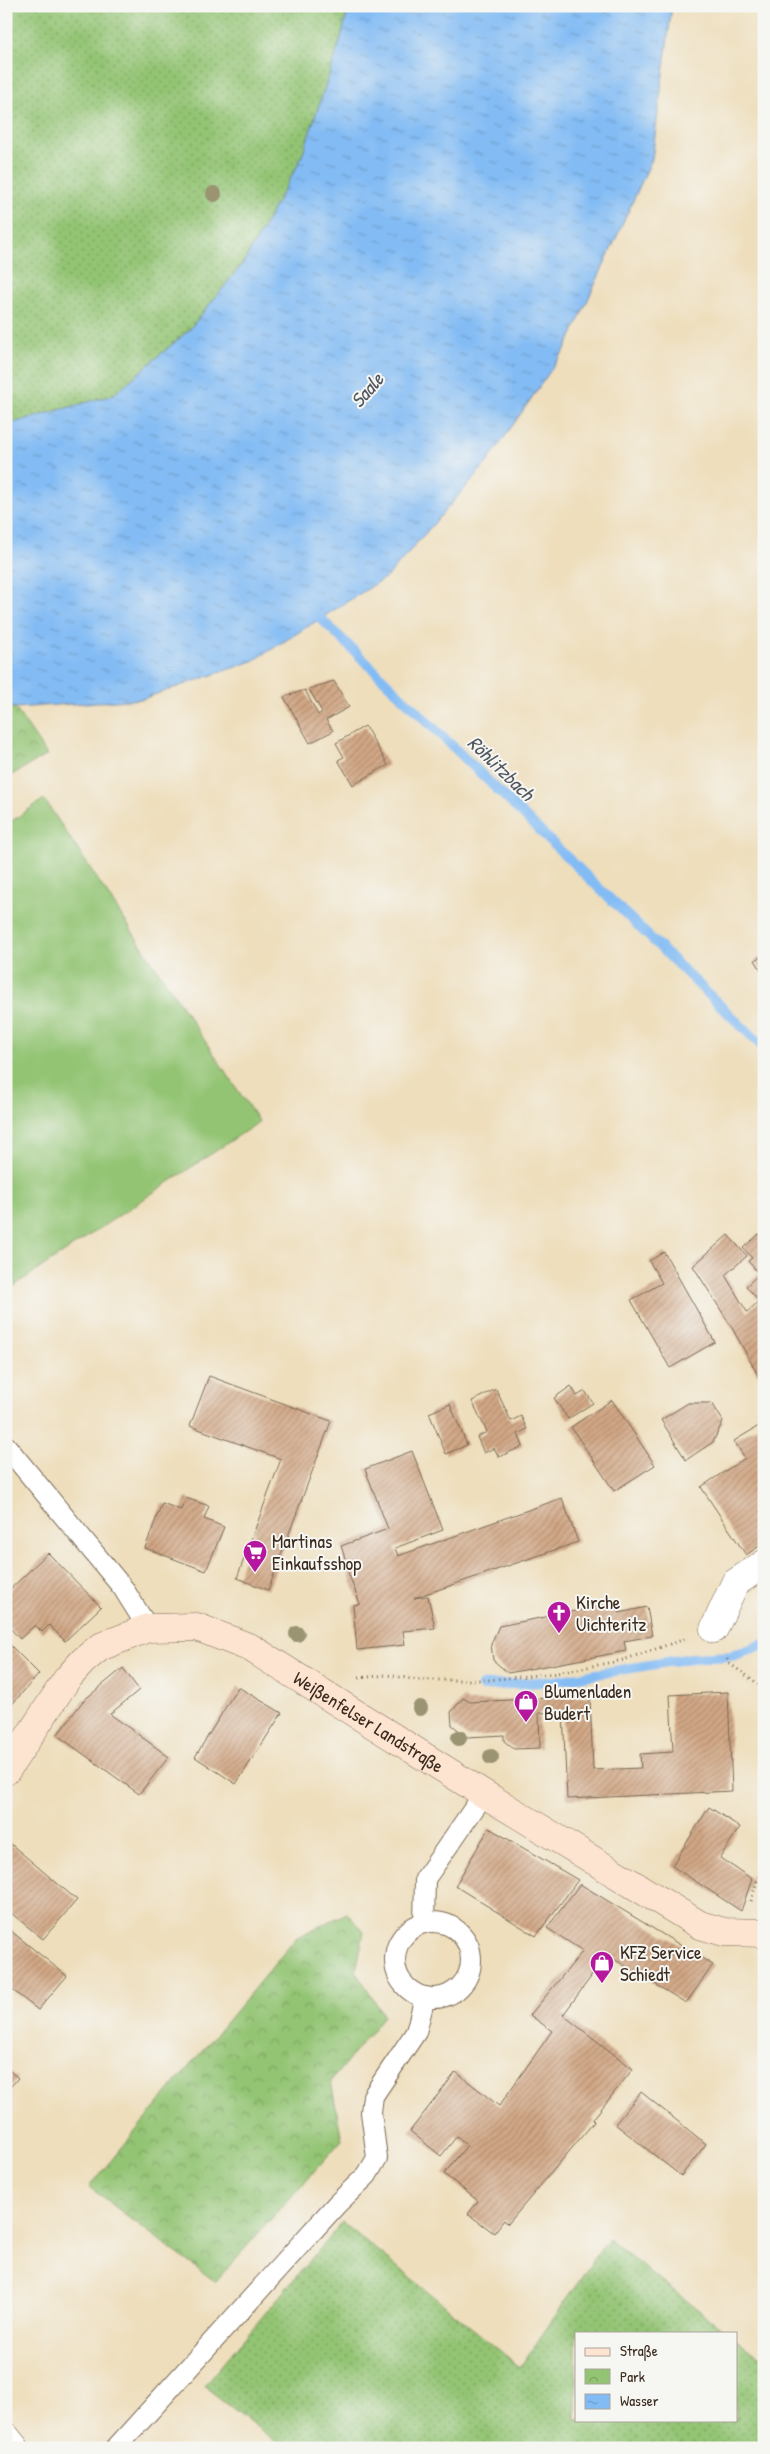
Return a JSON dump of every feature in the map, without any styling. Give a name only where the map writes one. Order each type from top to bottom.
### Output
[{"type":"main road","name":"Weißenfelser Landstraße","points":[[6,1771],[67,1679],[100,1648],[148,1628],[172,1626],[197,1627],[251,1648],[484,1794],[700,1925],[724,1932],[753,1933]]},
{"type":"street","points":[[714,1629],[736,1583],[764,1564]]},
{"type":"street","points":[[6,2437],[15,2448]]},
{"type":"lane","points":[[6,1446],[123,1588],[148,1628]]},
{"type":"lane","points":[[424,1923],[426,1879],[484,1794]]},
{"type":"lane","points":[[438,1922],[450,1926],[461,1934],[468,1945],[471,1957],[470,1970],[464,1982],[456,1991],[445,1996],[424,1997],[410,1991],[401,1982],[396,1971],[395,1958],[397,1946],[404,1936],[424,1923],[438,1922]]},
{"type":"lane","points":[[116,2448],[337,2204],[367,2175],[377,2158],[371,2112],[373,2096],[416,2032],[424,1997]]},
{"type":"path","points":[[330,1696],[355,1678],[371,1676],[387,1675],[418,1680],[488,1680],[557,1673],[623,1660],[714,1629]]},
{"type":"path","points":[[730,1664],[764,1688]]},
{"type":"path","points":[[753,1933],[764,1857]]},
{"type":"green space","points":[[6,6],[349,6],[340,42],[301,159],[244,262],[189,330],[113,395],[6,425]]},
{"type":"green space","points":[[6,707],[15,708],[47,755],[6,778]]},
{"type":"green space","points":[[44,799],[259,1122],[6,1291],[6,825]]},
{"type":"green space","points":[[347,1913],[364,1932],[356,1971],[384,2016],[331,2081],[342,2140],[215,2282],[89,2187],[297,1937]]},
{"type":"green space","points":[[342,2222],[520,2367],[608,2239],[727,2332],[575,2332],[575,2422],[738,2422],[738,2340],[764,2360],[764,2448],[284,2448],[204,2386]]},
{"type":"water","name":"Saale","points":[[349,6],[672,6],[652,159],[566,348],[486,464],[388,576],[253,661],[142,699],[15,708],[6,707],[6,425],[113,395],[189,330],[244,262],[301,159],[340,42]]},
{"type":"building","points":[[334,681],[349,707],[326,720],[333,731],[310,743],[284,697],[305,690],[318,715],[322,712],[309,689]]},
{"type":"building","points":[[365,726],[388,765],[353,785],[338,760],[344,757],[336,743]]},
{"type":"building","points":[[764,955],[764,975],[755,960]]},
{"type":"building","points":[[759,1234],[764,1238],[764,1386],[731,1326],[693,1266],[728,1235],[747,1256],[725,1275],[747,1312],[759,1301],[746,1286],[759,1274],[748,1261],[752,1258],[743,1248]]},
{"type":"building","points":[[664,1252],[715,1342],[670,1368],[631,1300],[662,1283],[649,1261]]},
{"type":"building","points":[[209,1376],[331,1421],[268,1590],[237,1578],[281,1459],[190,1426]]},
{"type":"building","points":[[571,1386],[577,1396],[585,1391],[593,1403],[568,1419],[554,1398]]},
{"type":"building","points":[[496,1389],[511,1421],[521,1416],[527,1429],[518,1434],[523,1446],[499,1457],[494,1448],[484,1453],[477,1437],[487,1432],[472,1401]]},
{"type":"building","points":[[612,1400],[655,1465],[614,1491],[571,1427]]},
{"type":"building","points":[[688,1403],[712,1403],[723,1421],[713,1442],[686,1460],[661,1420]]},
{"type":"building","points":[[450,1404],[467,1445],[446,1454],[429,1413]]},
{"type":"building","points":[[762,1424],[764,1427],[764,1543],[746,1555],[701,1487],[745,1458],[734,1441]]},
{"type":"building","points":[[412,1451],[443,1530],[395,1548],[398,1556],[562,1498],[578,1542],[414,1598],[428,1596],[435,1628],[403,1631],[405,1645],[357,1650],[353,1605],[360,1604],[343,1559],[345,1558],[341,1546],[388,1529],[365,1469]]},
{"type":"building","points":[[186,1498],[209,1506],[204,1519],[224,1527],[206,1571],[145,1548],[162,1503],[181,1510]]},
{"type":"building","points":[[48,1553],[101,1607],[65,1641],[49,1625],[42,1632],[35,1625],[20,1639],[10,1628],[6,1631],[6,1593]]},
{"type":"building","name":"Kirche Uichteritz","points":[[617,1603],[619,1613],[647,1607],[652,1636],[624,1641],[626,1651],[508,1673],[493,1660],[491,1644],[499,1626]]},
{"type":"building","points":[[6,1641],[39,1674],[6,1711]]},
{"type":"building","points":[[123,1668],[139,1690],[110,1714],[169,1757],[139,1794],[57,1735],[83,1701]]},
{"type":"building","points":[[238,1687],[282,1713],[236,1784],[195,1757]]},
{"type":"building","points":[[728,1692],[732,1791],[567,1799],[563,1712],[539,1713],[540,1748],[514,1749],[504,1741],[504,1735],[467,1737],[452,1725],[451,1712],[463,1698],[470,1702],[590,1696],[593,1770],[641,1768],[640,1754],[673,1752],[670,1695]]},
{"type":"building","points":[[709,1807],[740,1827],[720,1858],[752,1879],[741,1911],[672,1866]]},
{"type":"building","points":[[489,1828],[578,1880],[536,1936],[455,1886]]},
{"type":"building","points":[[6,1840],[77,1900],[43,1939],[6,1909]]},
{"type":"building","points":[[580,1884],[713,1965],[686,2003],[607,1955],[563,2015],[633,2069],[593,2119],[594,2122],[508,2224],[504,2220],[494,2233],[468,2214],[478,2201],[444,2174],[467,2145],[457,2136],[441,2156],[410,2131],[456,2072],[499,2106],[552,2031],[530,2015],[583,1951],[547,1928]]},
{"type":"building","points":[[6,1927],[67,1976],[38,2010],[6,1985]]},
{"type":"building","points":[[6,2068],[18,2078],[6,2092]]},
{"type":"building","points":[[641,2092],[706,2144],[681,2176],[615,2124]]},
{"type":"waterway","name":"Röhlitzbach","points":[[312,610],[764,1048]]},
{"type":"waterway","points":[[482,1686],[555,1681],[691,1658],[732,1656],[764,1644]]},
{"type":"place","name":"Martinas Einkaufsshop","points":[[255,1573]]},
{"type":"place","name":"Kirche Uichteritz","points":[[559,1634]]},
{"type":"place","name":"Blumenladen Budert","points":[[526,1723]]},
{"type":"place","name":"KFZ Service Schiedt","points":[[602,1984]]}]
